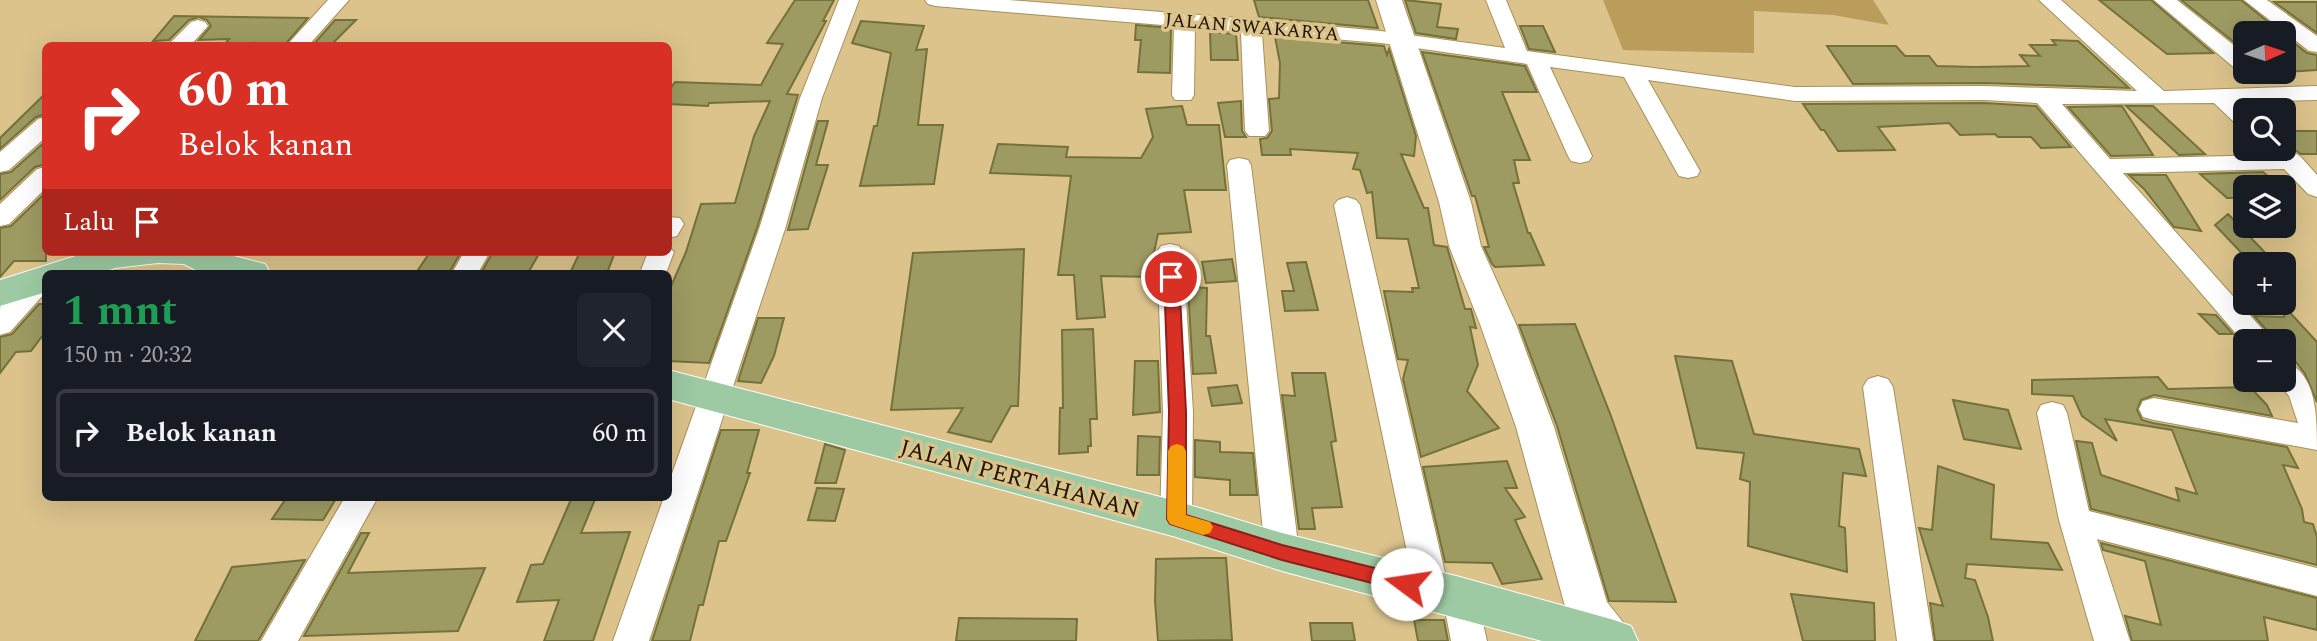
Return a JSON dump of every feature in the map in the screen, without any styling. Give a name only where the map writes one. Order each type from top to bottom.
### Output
[{"type":"main road","points":[[69,270],[108,256]]},
{"type":"main road","points":[[202,256],[234,264]]},
{"type":"main road","points":[[0,293],[42,280]]},
{"type":"main road","name":"JALAN PERTAHANAN","points":[[672,385],[1176,519],[1282,552],[1446,593],[1612,641]]},
{"type":"street","points":[[300,42],[339,0]]},
{"type":"street","points":[[631,641],[772,229],[811,97],[849,0]]},
{"type":"street","name":"JALAN SWAKARYA","points":[[935,0],[1402,39],[1795,94],[1984,93],[2044,97],[2221,97],[2317,93]]},
{"type":"street","points":[[1389,0],[1455,202],[1465,246],[1498,324],[1535,428],[1588,610],[1612,641]]},
{"type":"street","points":[[1496,0],[1580,156]]},
{"type":"street","points":[[2049,0],[2158,97]]},
{"type":"street","points":[[2164,0],[2233,55]]},
{"type":"street","points":[[2254,0],[2317,46]]},
{"type":"street","points":[[1183,96],[1185,20]]},
{"type":"street","points":[[1251,25],[1257,131]]},
{"type":"street","points":[[181,42],[198,26]]},
{"type":"street","points":[[1631,70],[1688,172]]},
{"type":"street","points":[[2270,84],[2283,94]]},
{"type":"street","points":[[2044,97],[2106,166],[2159,232],[2216,290],[2249,329]]},
{"type":"street","points":[[2221,97],[2233,108]]},
{"type":"street","points":[[0,165],[42,128]]},
{"type":"street","points":[[2106,166],[2233,158]]},
{"type":"street","points":[[2290,161],[2317,189]]},
{"type":"street","points":[[1239,164],[1282,552]]},
{"type":"street","points":[[0,218],[42,178]]},
{"type":"street","points":[[1347,205],[1446,593],[1469,641]]},
{"type":"street","points":[[1170,252],[1178,412],[1176,519]]},
{"type":"street","points":[[0,325],[42,285]]},
{"type":"street","points":[[2154,409],[2317,435],[2302,392],[2296,385]]},
{"type":"street","points":[[1878,387],[1915,641]]},
{"type":"street","points":[[2052,413],[2076,520],[2112,641]]},
{"type":"street","points":[[279,641],[360,501]]},
{"type":"street","points":[[2076,520],[2317,582]]},
{"type":"shaded area","points":[[1603,0],[1873,0],[1889,25],[1833,15],[1754,11],[1754,53],[1623,50]]},
{"type":"building","points":[[795,0],[834,0],[823,21],[826,21],[787,94],[798,95],[757,228],[709,363],[672,361],[672,284],[686,252],[701,204],[735,203],[754,136],[770,101],[709,103],[708,106],[672,104],[672,86],[675,82],[761,85],[783,44],[767,43]]},
{"type":"building","points":[[1254,0],[1368,0],[1378,28],[1259,17]]},
{"type":"building","points":[[1405,0],[1441,4],[1437,27],[1458,29],[1456,39],[1416,33]]},
{"type":"building","points":[[2099,0],[2151,0],[2213,53],[2167,54]]},
{"type":"building","points":[[2181,0],[2241,0],[2267,21],[2233,21],[2233,41]]},
{"type":"building","points":[[2274,2],[2317,2],[2317,33]]},
{"type":"building","points":[[174,16],[308,18],[287,42],[199,40],[211,26],[207,20],[199,17],[189,20],[169,40],[153,41]]},
{"type":"building","points":[[335,20],[356,20],[334,42],[316,42]]},
{"type":"building","points":[[861,21],[924,26],[916,50],[927,49],[918,125],[943,125],[934,184],[860,186],[874,126],[877,126],[891,53],[852,43]]},
{"type":"building","points":[[1136,25],[1171,28],[1170,73],[1138,72],[1141,40],[1135,40]]},
{"type":"building","points":[[1520,26],[1543,26],[1555,52],[1529,49]]},
{"type":"building","points":[[1210,32],[1236,34],[1238,60],[1211,60]]},
{"type":"building","points":[[1275,37],[1384,46],[1387,55],[1389,49],[1416,136],[1414,156],[1401,154],[1424,208],[1428,208],[1434,245],[1447,247],[1465,309],[1471,309],[1476,328],[1470,327],[1478,365],[1467,391],[1499,428],[1421,457],[1403,379],[1408,360],[1398,359],[1384,291],[1413,292],[1412,288],[1419,288],[1408,239],[1377,238],[1372,192],[1367,193],[1360,170],[1353,169],[1358,153],[1290,149],[1291,155],[1262,155],[1260,139],[1267,138],[1272,131],[1269,99],[1279,98],[1280,63]]},
{"type":"building","points":[[2052,40],[2078,41],[2129,88],[1984,83],[1853,84],[1827,46],[1896,46],[1905,56],[1929,56],[1937,66],[2029,66],[2020,55],[2040,56],[2030,45],[2056,45]]},
{"type":"building","points":[[2296,44],[2307,53],[2317,55],[2317,70],[2296,71]]},
{"type":"building","points":[[1422,52],[1525,66],[1537,92],[1502,92],[1530,160],[1514,160],[1519,183],[1513,183],[1528,233],[1544,265],[1495,267],[1492,264],[1484,247],[1489,247],[1475,196],[1472,196]]},
{"type":"building","points":[[42,97],[42,115],[36,117],[0,149],[0,138]]},
{"type":"building","points":[[1241,101],[1242,131],[1246,137],[1225,137],[1218,103]]},
{"type":"building","points":[[1984,103],[2036,106],[2071,147],[2041,148],[2031,137],[1960,135],[1949,123],[1878,127],[1895,150],[1838,151],[1803,104]]},
{"type":"building","points":[[1182,106],[1187,125],[1219,125],[1226,190],[1184,190],[1191,232],[1158,234],[1154,252],[1155,277],[1101,276],[1105,317],[1077,319],[1074,275],[1058,275],[1071,176],[990,173],[998,144],[1068,147],[1066,157],[1141,158],[1153,137],[1146,109]]},
{"type":"building","points":[[2122,106],[2153,155],[2111,156],[2068,107]]},
{"type":"building","points":[[2126,106],[2153,106],[2205,154],[2179,155]]},
{"type":"building","points":[[818,121],[828,121],[816,165],[828,165],[808,229],[788,230]]},
{"type":"building","points":[[2296,131],[2317,131],[2317,154],[2301,154],[2296,150]]},
{"type":"building","points":[[42,145],[42,165],[35,167],[0,200],[0,174],[11,172]]},
{"type":"building","points":[[2263,172],[2267,175],[2233,175],[2233,198],[2227,198],[2200,174]]},
{"type":"building","points":[[2129,175],[2166,175],[2201,231],[2174,227],[2144,189]]},
{"type":"building","points":[[42,196],[42,256],[46,256],[46,261],[14,261],[0,277],[0,228],[11,226]]},
{"type":"building","points":[[2228,214],[2233,219],[2233,238],[2251,238],[2264,252],[2241,252],[2215,225]]},
{"type":"building","points":[[1024,249],[1018,406],[1011,406],[991,442],[948,432],[963,408],[891,410],[913,253]]},
{"type":"building","points":[[427,256],[459,256],[451,270],[418,270]]},
{"type":"building","points":[[491,256],[538,256],[530,270],[483,270]]},
{"type":"building","points":[[578,256],[613,256],[608,270],[571,270]]},
{"type":"building","points":[[1232,259],[1236,281],[1206,283],[1202,262]]},
{"type":"building","points":[[1306,262],[1318,310],[1285,311],[1282,291],[1294,291],[1287,263]]},
{"type":"building","points":[[1188,287],[1207,288],[1206,336],[1210,336],[1216,373],[1193,374]]},
{"type":"building","points":[[39,304],[42,304],[42,336],[31,351],[16,352],[0,373],[0,337],[12,334]]},
{"type":"building","points":[[2199,314],[2216,315],[2233,334],[2219,334]]},
{"type":"building","points":[[2292,315],[2317,342],[2317,402],[2305,374],[2296,362],[2296,329],[2265,329],[2254,316]]},
{"type":"building","points":[[758,318],[784,318],[774,356],[761,383],[738,381]]},
{"type":"building","points":[[1575,324],[1611,416],[1676,602],[1609,601],[1557,426],[1519,325]]},
{"type":"building","points":[[1093,329],[1097,419],[1090,419],[1091,446],[1088,446],[1088,452],[1059,454],[1060,408],[1063,408],[1062,330]]},
{"type":"building","points":[[1675,356],[1732,361],[1754,434],[1859,449],[1866,476],[1843,473],[1839,526],[1845,528],[1847,572],[1748,546],[1750,482],[1740,479],[1744,453],[1697,448]]},
{"type":"building","points":[[1135,361],[1158,361],[1160,412],[1133,415]]},
{"type":"building","points":[[1292,373],[1325,373],[1336,441],[1331,442],[1342,507],[1312,508],[1315,529],[1299,529],[1282,395],[1295,396]]},
{"type":"building","points":[[2158,377],[2168,389],[2233,387],[2233,392],[2255,392],[2267,405],[2272,416],[2154,395],[2141,400],[2137,410],[2142,420],[2153,423],[2287,447],[2298,468],[2283,465],[2302,509],[2304,522],[2313,524],[2317,537],[2317,565],[2091,509],[2076,441],[2092,443],[2101,475],[2179,501],[2176,488],[2197,494],[2172,430],[2105,419],[2117,441],[2082,416],[2073,396],[2032,394],[2032,380]]},
{"type":"building","points":[[1237,385],[1242,403],[1212,406],[1208,388]]},
{"type":"building","points":[[1953,400],[2008,410],[2021,449],[1964,439]]},
{"type":"building","points":[[721,430],[759,430],[747,473],[750,473],[726,541],[719,541],[703,605],[699,605],[690,641],[652,641]]},
{"type":"building","points":[[1138,436],[1160,437],[1159,475],[1137,475]]},
{"type":"building","points":[[1195,440],[1220,442],[1220,452],[1253,453],[1257,495],[1230,495],[1230,480],[1195,477]]},
{"type":"building","points":[[825,444],[845,450],[836,483],[815,483]]},
{"type":"building","points":[[1507,461],[1517,488],[1505,488],[1525,517],[1515,520],[1542,579],[1502,584],[1492,563],[1445,562],[1423,467]]},
{"type":"building","points":[[1938,466],[1994,485],[1991,539],[2048,543],[2062,570],[1967,564],[1965,578],[1975,580],[1993,641],[1935,641],[1930,603],[1943,606],[1919,528],[1932,530]]},
{"type":"building","points":[[817,488],[844,489],[835,521],[808,520]]},
{"type":"building","points":[[284,501],[335,501],[323,520],[272,519]]},
{"type":"building","points":[[570,501],[594,501],[581,533],[630,532],[593,641],[544,641],[559,600],[517,602],[531,565],[543,564]]},
{"type":"building","points":[[361,533],[369,533],[348,573],[485,568],[458,631],[304,636]]},
{"type":"building","points":[[2101,543],[2317,598],[2317,630],[2264,617],[2268,641],[2132,641],[2125,616],[2161,625],[2145,561],[2103,550]]},
{"type":"building","points":[[1226,558],[1232,640],[1158,641],[1156,559]]},
{"type":"building","points":[[305,560],[258,641],[195,641],[232,567]]},
{"type":"building","points":[[1791,594],[1874,603],[1875,641],[1803,641]]},
{"type":"building","points":[[959,618],[1077,619],[1076,641],[956,641]]},
{"type":"building","points":[[1414,620],[1444,620],[1448,641],[1418,641]]},
{"type":"building","points":[[1310,623],[1352,623],[1355,641],[1312,641]]},
{"type":"slow traffic","points":[[1177,451],[1176,519],[1203,527]]},
{"type":"route","points":[[1171,277],[1178,412],[1176,519],[1282,552],[1407,584]]}]
